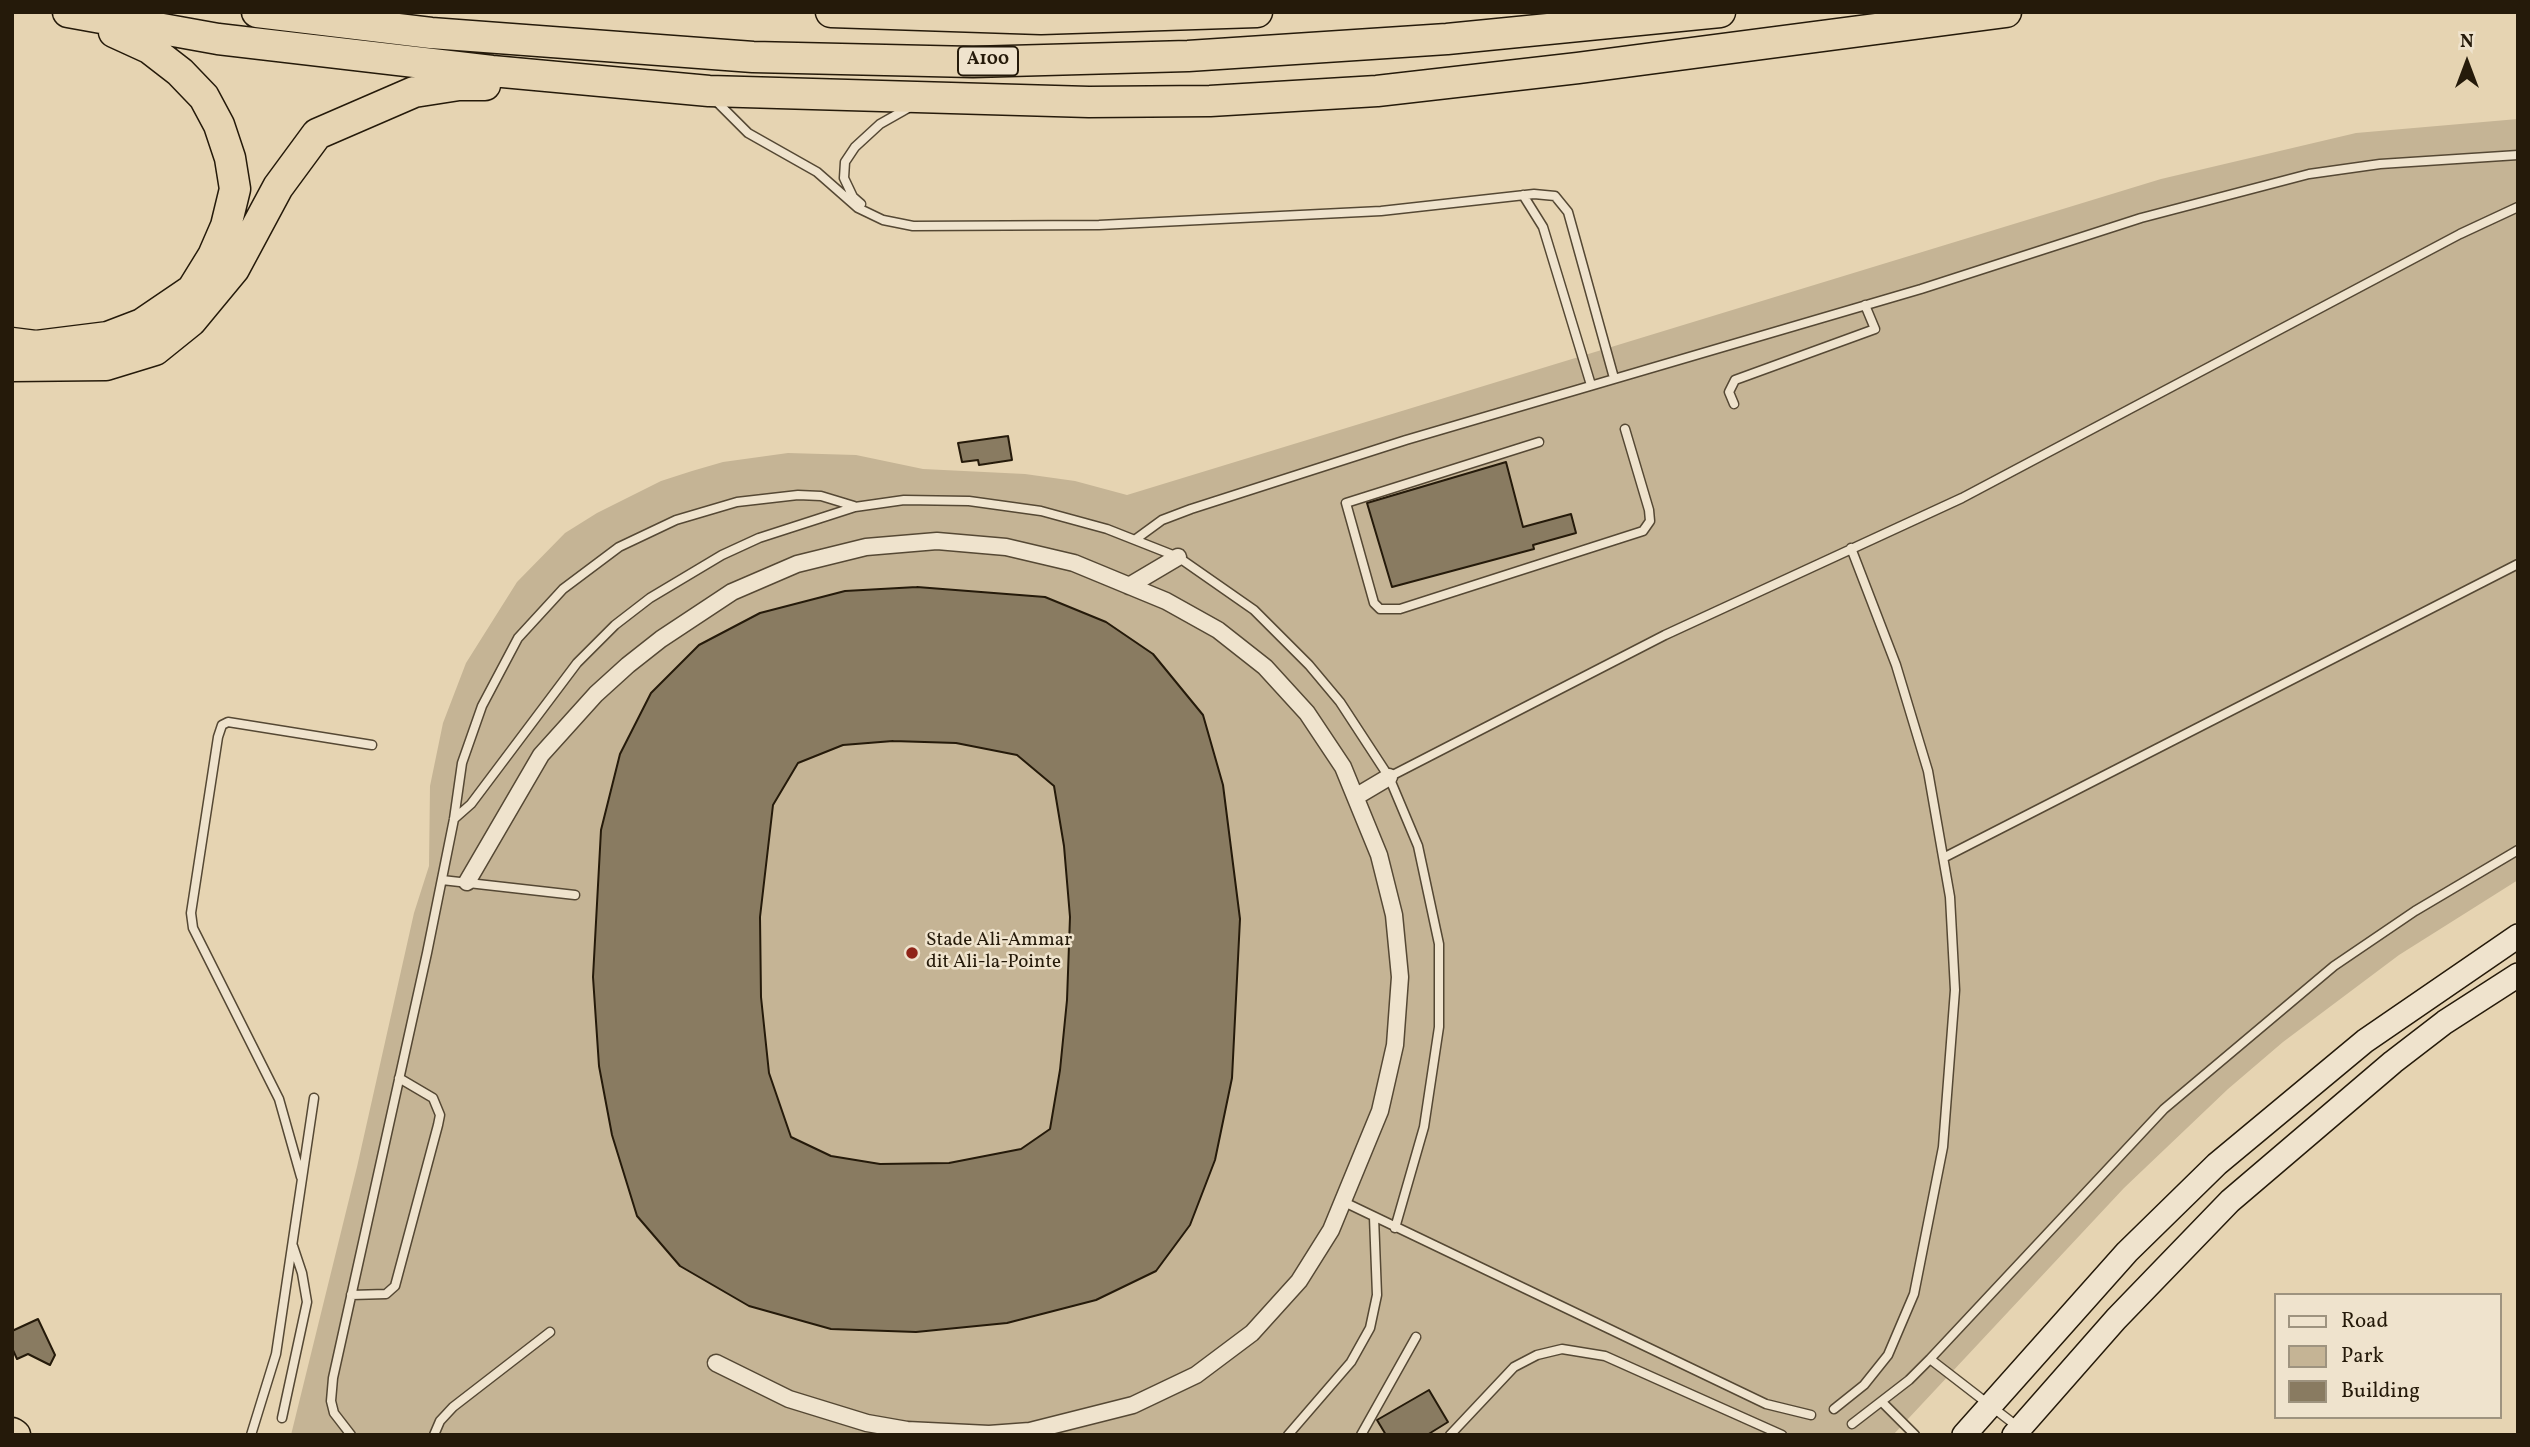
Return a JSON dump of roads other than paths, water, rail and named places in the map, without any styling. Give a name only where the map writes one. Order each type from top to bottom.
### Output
[{"type":"highway","points":[[12,343],[36,346],[107,337],[142,324],[172,305],[192,289],[213,256],[226,226],[234,189],[230,158],[219,125],[204,97],[180,72],[149,48],[120,33],[54,12]]},
{"type":"highway","points":[[68,12],[232,40],[492,71],[709,91],[1089,102],[1209,101],[1377,91],[1578,68],[2006,12]]},
{"type":"highway","name":"A100","points":[[257,12],[431,33],[739,56],[973,62],[1188,56],[1447,39],[1720,12]]},
{"type":"highway","name":"A100","points":[[831,12],[1041,19],[1257,12]]},
{"type":"highway","points":[[12,366],[106,365],[155,349],[191,321],[234,269],[278,187],[317,134],[414,92],[460,85],[516,85],[672,96],[709,91]]},
{"type":"main road","points":[[1964,1435],[2127,1252],[2217,1164],[2365,1041],[2518,936]]},
{"type":"main road","points":[[2017,1432],[2116,1319],[2230,1201],[2393,1062],[2445,1022],[2518,975]]},
{"type":"street","points":[[467,882],[541,755],[596,694],[652,645],[695,614],[764,577],[797,564],[854,549],[936,541],[995,545],[1074,563],[1192,615],[1218,630],[1265,667],[1307,713],[1337,758],[1357,796],[1379,855],[1394,915],[1398,946],[1399,1011],[1394,1056],[1380,1111],[1344,1202],[1299,1281],[1252,1333],[1196,1375],[1133,1405],[1030,1431],[975,1434],[907,1430],[867,1423],[815,1408],[752,1383],[716,1363]]},
{"type":"street","points":[[1129,586],[1178,557]]},
{"type":"street","points":[[1357,796],[1389,776]]},
{"type":"lane","points":[[709,91],[720,107],[748,134],[801,162],[858,208],[883,220],[913,226],[1112,224],[1381,212],[1545,193],[1563,203],[1614,378]]},
{"type":"lane","points":[[883,220],[853,197],[844,178],[845,162],[855,147],[880,124],[926,98]]},
{"type":"lane","points":[[1136,539],[1162,520],[1191,509],[1614,378],[1865,305],[2141,218],[2309,174],[2380,163],[2518,155]]},
{"type":"lane","points":[[1522,195],[1543,227],[1591,386]]},
{"type":"lane","points":[[1389,776],[1665,635],[1962,498],[2460,234],[2518,207]]},
{"type":"lane","points":[[1734,404],[1729,392],[1735,380],[1875,328],[1865,305]]},
{"type":"lane","points":[[1539,442],[1346,503],[1374,603],[1380,610],[1400,609],[1643,531],[1650,521],[1649,510],[1625,429]]},
{"type":"lane","points":[[351,1435],[334,1413],[331,1390],[442,880],[462,763],[482,706],[518,638],[563,589],[619,547],[676,520],[737,502],[797,495],[821,496],[855,507]]},
{"type":"lane","points":[[454,819],[471,804],[577,663],[615,625],[650,598],[722,555],[759,538],[855,507],[904,500],[1003,505],[1041,511],[1136,539],[1178,557],[1226,588],[1280,635],[1340,702],[1389,776],[1408,817],[1427,878],[1439,944],[1441,977],[1439,1027],[1424,1127],[1395,1228]]},
{"type":"lane","points":[[1834,1409],[1870,1377],[1899,1335],[1914,1294],[1933,1209],[1945,1135],[1953,1043],[1954,936],[1945,857],[1928,771],[1896,665],[1851,548]]},
{"type":"lane","points":[[1945,857],[2518,564]]},
{"type":"lane","points":[[301,1177],[279,1099],[193,928],[191,912],[218,737],[222,725],[228,722],[372,746]]},
{"type":"lane","points":[[1852,1424],[1882,1402],[1930,1359],[2164,1109],[2334,966],[2415,911],[2518,850]]},
{"type":"lane","points":[[442,880],[575,895]]},
{"type":"lane","points":[[351,1295],[386,1294],[395,1286],[438,1125],[440,1115],[433,1097],[399,1078]]},
{"type":"lane","points":[[251,1435],[276,1354],[314,1098]]},
{"type":"lane","points":[[1344,1202],[1766,1404],[1811,1415]]},
{"type":"lane","points":[[1288,1435],[1351,1362],[1370,1328],[1377,1295],[1374,1217]]},
{"type":"lane","points":[[282,1418],[307,1302],[302,1272],[292,1243]]},
{"type":"lane","points":[[434,1435],[440,1421],[453,1408],[550,1332]]},
{"type":"lane","points":[[1361,1435],[1416,1337]]},
{"type":"lane","points":[[1450,1435],[1467,1413],[1525,1360],[1549,1351],[1577,1349],[1605,1356],[1782,1435]]},
{"type":"lane","points":[[1930,1359],[1990,1406],[2017,1432]]},
{"type":"lane","points":[[1882,1402],[1915,1435]]},
{"type":"place","name":"Stade Ali-Ammar dit Ali-la-Pointe","points":[[912,953]]}]
